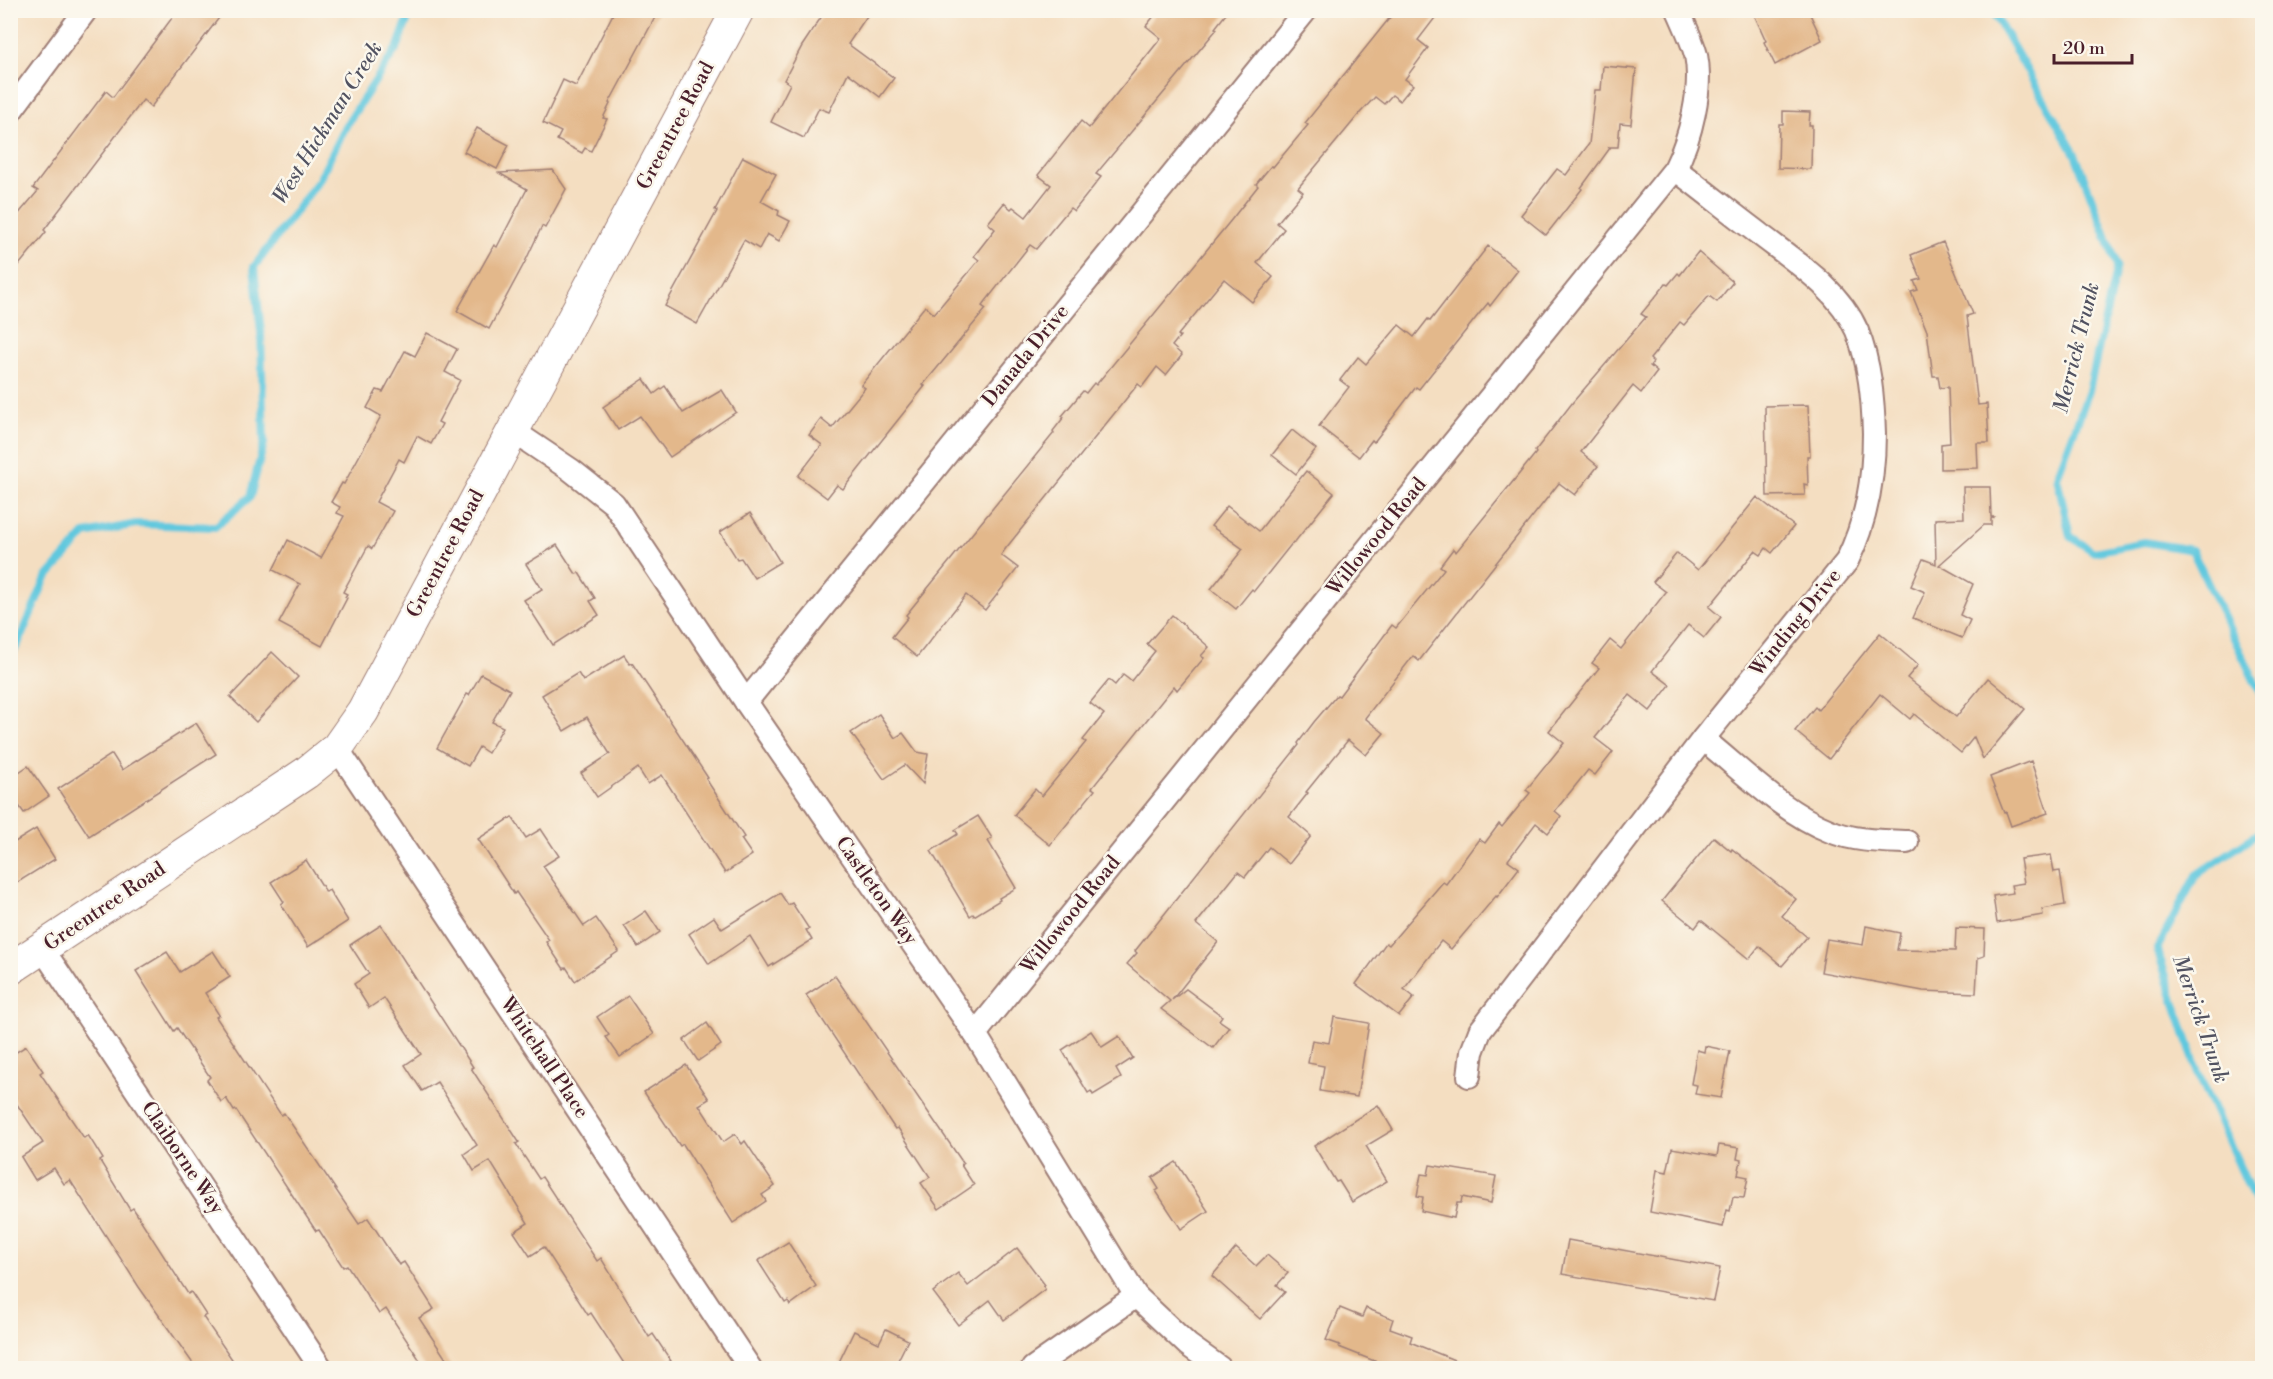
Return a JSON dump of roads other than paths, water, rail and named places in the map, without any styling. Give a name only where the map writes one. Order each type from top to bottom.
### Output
[{"type":"street","points":[[10,112],[86,10]]},
{"type":"street","name":"Greentree Road","points":[[10,969],[306,773],[337,748],[363,711],[738,10]]},
{"type":"street","name":"Danada Drive","points":[[746,702],[1306,10]]},
{"type":"street","name":"Willowood Road","points":[[975,1034],[1675,169],[1686,146],[1697,89],[1696,55],[1678,10]]},
{"type":"street","name":"Winding Drive","points":[[1470,1076],[1472,1052],[1480,1031],[1703,739],[1847,561],[1858,538],[1870,495],[1874,445],[1873,401],[1869,369],[1856,330],[1837,298],[1796,262],[1675,169]]},
{"type":"street","name":"Castleton Way","points":[[513,431],[571,470],[614,504],[746,702],[975,1034],[1136,1296],[1188,1345],[1220,1368]]},
{"type":"street","points":[[1703,739],[1796,815],[1832,832],[1872,841],[1907,842]]},
{"type":"street","name":"Whitehall Place","points":[[337,748],[750,1368]]},
{"type":"street","name":"Claiborne Way","points":[[42,948],[321,1368]]},
{"type":"street","points":[[1033,1368],[1136,1296]]},
{"type":"waterway","name":"West Hickman Creek","points":[[10,657],[18,644],[46,578],[85,534],[136,524],[215,527],[250,497],[264,443],[261,332],[254,267],[319,180],[347,124],[398,46],[411,10]]},
{"type":"waterway","name":"Merrick Trunk","points":[[1992,10],[2075,154],[2117,265],[2089,391],[2057,477],[2070,536],[2094,552],[2144,542],[2192,550],[2262,697]]},
{"type":"waterway","name":"Merrick Trunk","points":[[2262,831],[2196,875],[2157,949],[2198,1073],[2262,1217]]},
{"type":"waterway","name":"Merrick Trunk","points":[[2248,1368],[2262,1367]]}]
